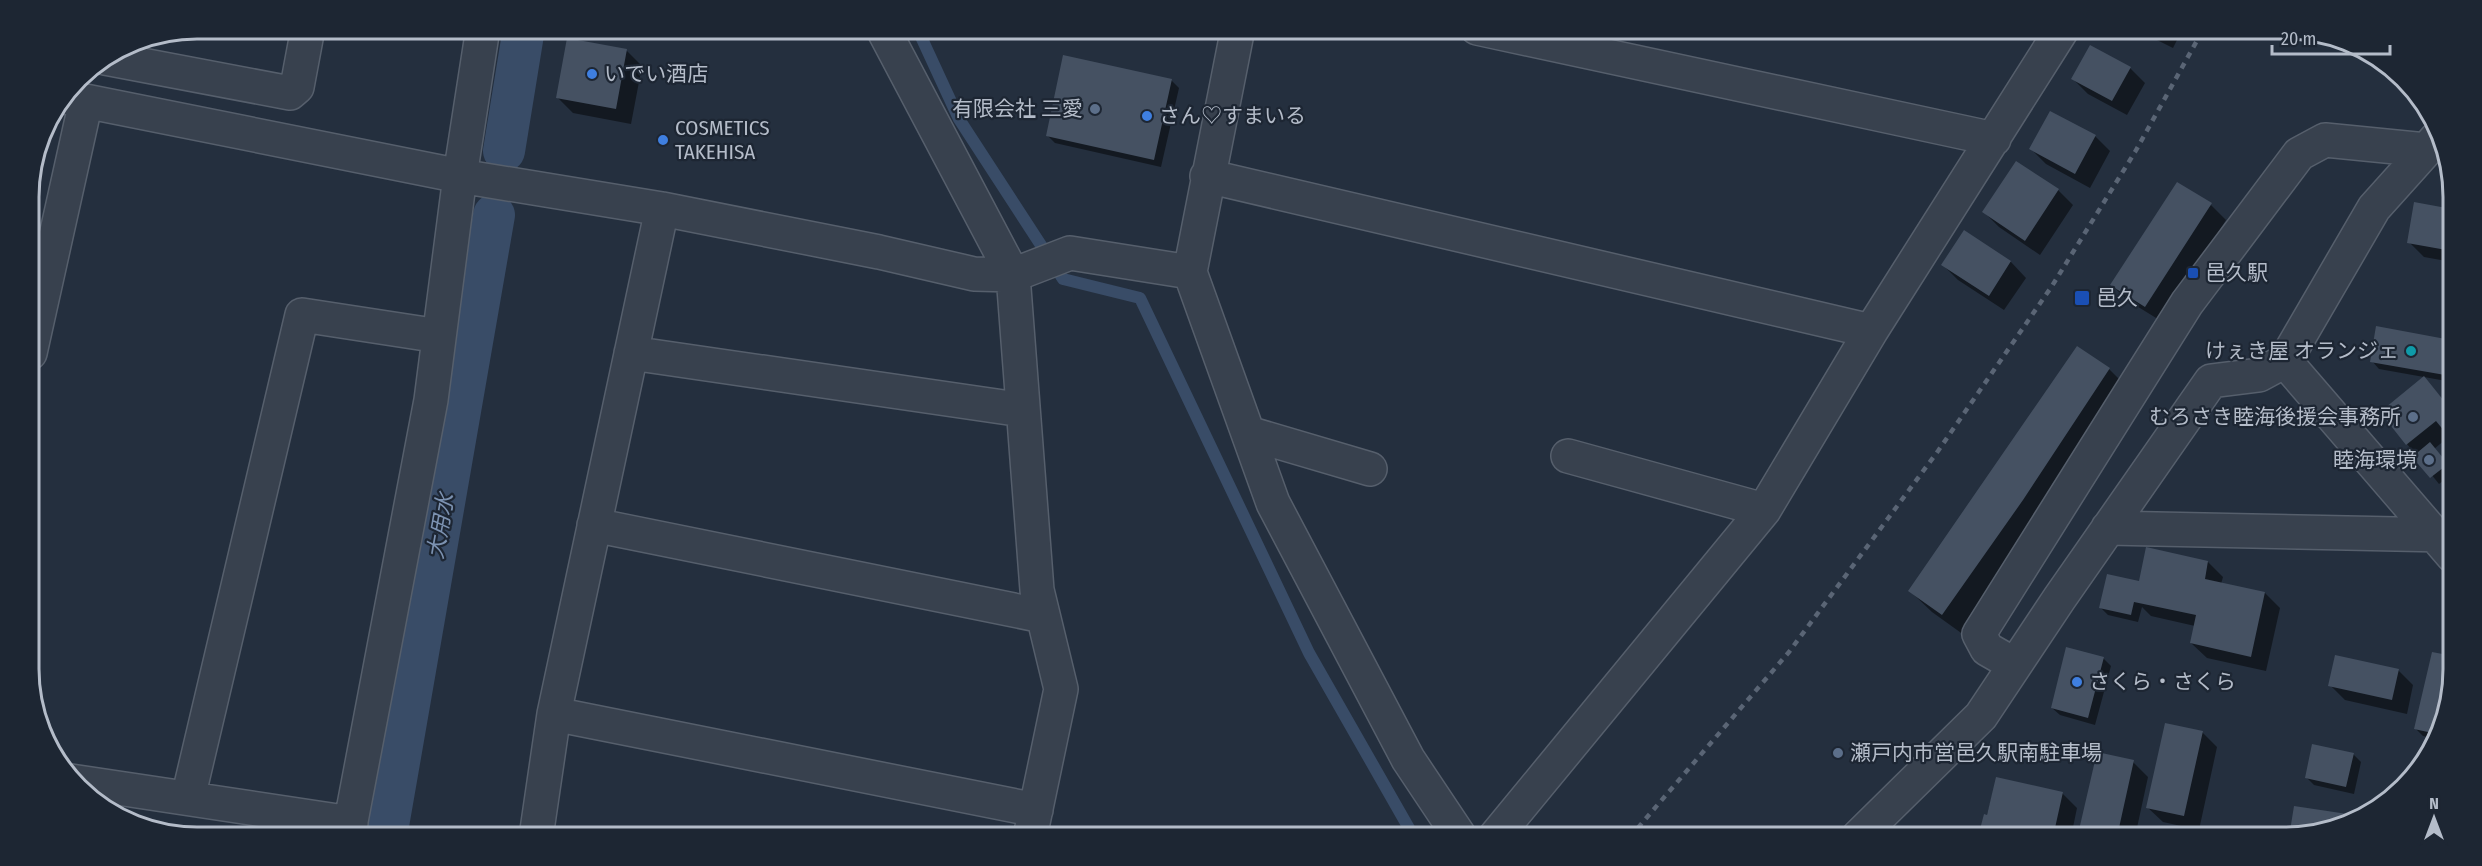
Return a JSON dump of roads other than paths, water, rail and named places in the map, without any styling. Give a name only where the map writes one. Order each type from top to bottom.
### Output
[{"type":"street","points":[[118,60],[290,93],[297,87],[306,39]]},
{"type":"street","points":[[351,827],[431,399],[460,176],[481,39]]},
{"type":"street","points":[[554,714],[1033,824],[1060,689],[1037,590],[1013,275],[888,39]]},
{"type":"street","points":[[1236,39],[1190,272],[1273,504],[1408,759],[1453,827]]},
{"type":"street","points":[[1528,39],[1994,139]]},
{"type":"street","points":[[1503,827],[1764,510],[1871,331],[2056,39]]},
{"type":"street","points":[[39,303],[76,99],[460,176],[662,209],[879,252],[974,274],[1013,275],[1070,253],[1190,272]]},
{"type":"street","points":[[2015,665],[1987,649],[1979,634],[2187,303],[2299,154],[2325,140],[2431,145]]},
{"type":"street","points":[[1868,827],[1981,716],[2211,381],[2259,375],[2285,361],[2374,208],[2431,145]]},
{"type":"street","points":[[1207,176],[1871,331]]},
{"type":"street","points":[[537,827],[554,714],[662,209]]},
{"type":"street","points":[[189,798],[302,315],[439,336]]},
{"type":"street","points":[[631,353],[1023,410]]},
{"type":"street","points":[[2285,361],[2443,539]]},
{"type":"street","points":[[1248,433],[1371,469]]},
{"type":"street","points":[[1568,456],[1764,510]]},
{"type":"street","points":[[594,525],[1043,616]]},
{"type":"street","points":[[2108,528],[2443,542]]},
{"type":"street","points":[[88,783],[189,798],[335,827]]},
{"type":"waterway","name":"大用水","points":[[504,151],[522,39]]},
{"type":"waterway","points":[[922,39],[959,119],[1063,279],[1140,298],[1309,653],[1408,827]]},
{"type":"waterway","name":"大用水","points":[[388,827],[494,215]]},
{"type":"railway","points":[[1639,827],[1789,652],[1938,451],[2052,286],[2135,152],[2198,39]]},
{"type":"place","name":"いでい酒店","points":[[592,74]]},
{"type":"place","name":"有限会社 三愛","points":[[1095,109]]},
{"type":"place","name":"さん♡すまいる","points":[[1147,116]]},
{"type":"place","name":"COSMETICS TAKEHISA","points":[[663,140]]},
{"type":"place","name":"邑久駅","points":[[2193,273]]},
{"type":"place","name":"邑久","points":[[2082,298]]},
{"type":"place","name":"けぇき屋 オランジェ","points":[[2411,351]]},
{"type":"place","name":"むろさき睦海後援会事務所","points":[[2413,417]]},
{"type":"place","name":"睦海環境","points":[[2429,460]]},
{"type":"place","name":"さくら・さくら","points":[[2077,682]]},
{"type":"place","name":"瀬戸内市営邑久駅南駐車場","points":[[1838,753]]}]
